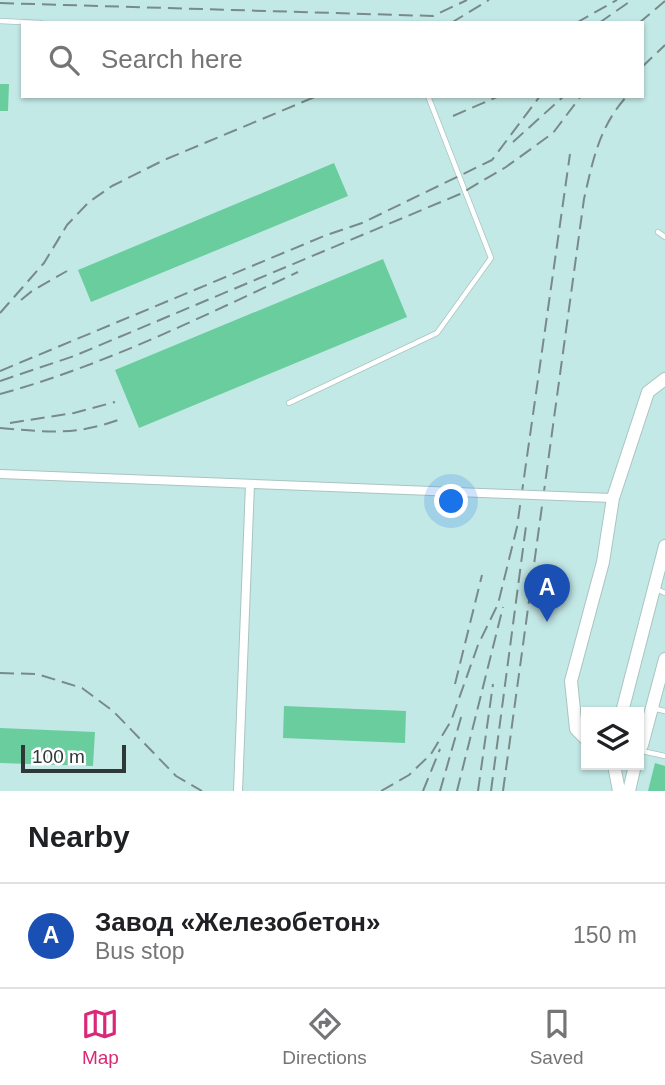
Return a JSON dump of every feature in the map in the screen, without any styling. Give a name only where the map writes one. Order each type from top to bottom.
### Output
[{"type":"street","points":[[581,734],[576,729],[571,681],[603,562],[613,498],[648,392],[665,379]]},
{"type":"street","points":[[0,474],[613,498]]},
{"type":"street","points":[[238,791],[250,484]]},
{"type":"street","points":[[624,707],[660,591],[665,546]]},
{"type":"street","points":[[644,740],[659,710],[665,659]]},
{"type":"street","points":[[615,770],[619,791]]},
{"type":"street","points":[[629,791],[634,770]]},
{"type":"lane","points":[[0,22],[21,23]]},
{"type":"lane","points":[[289,403],[437,333],[491,258],[429,98]]},
{"type":"lane","points":[[658,232],[665,237]]},
{"type":"lane","points":[[644,749],[665,757]]},
{"type":"shaded area","points":[[0,0],[665,0],[665,791],[0,791]]},
{"type":"building","points":[[0,84],[9,84],[8,111],[0,111]]},
{"type":"building","points":[[334,163],[348,196],[91,302],[78,270]]},
{"type":"building","points":[[383,259],[407,317],[139,428],[115,370]]},
{"type":"building","points":[[284,706],[406,711],[405,743],[283,738]]},
{"type":"building","points":[[0,728],[95,732],[93,766],[0,763]]},
{"type":"building","points":[[655,763],[665,766],[665,791],[648,791]]},
{"type":"railway","points":[[0,3],[433,16],[467,0]]},
{"type":"railway","points":[[454,21],[489,0]]},
{"type":"railway","points":[[580,21],[617,0]]},
{"type":"railway","points":[[602,21],[632,0]]},
{"type":"railway","points":[[641,21],[665,1]]},
{"type":"railway","points":[[644,65],[665,45]]},
{"type":"railway","points":[[0,313],[44,263],[67,225],[89,202],[112,186],[164,160],[312,98]]},
{"type":"railway","points":[[453,116],[494,98]]},
{"type":"railway","points":[[0,371],[324,236],[362,223],[492,160],[538,98]]},
{"type":"railway","points":[[513,142],[562,98]]},
{"type":"railway","points":[[0,381],[74,356],[460,194],[506,167],[553,133],[579,98]]},
{"type":"railway","points":[[503,791],[584,199],[603,132],[625,98]]},
{"type":"railway","points":[[381,791],[409,775],[431,754],[451,721],[478,645],[498,604],[517,527],[570,154]]},
{"type":"railway","points":[[21,300],[67,271]]},
{"type":"railway","points":[[0,394],[114,355],[298,272]]},
{"type":"railway","points":[[10,423],[74,413],[115,402]]},
{"type":"railway","points":[[0,428],[75,430],[121,419]]},
{"type":"railway","points":[[491,791],[526,526]]},
{"type":"railway","points":[[455,684],[482,575]]},
{"type":"railway","points":[[457,791],[503,607]]},
{"type":"railway","points":[[0,673],[37,674],[82,688],[113,711],[176,776],[202,791]]},
{"type":"railway","points":[[478,791],[493,684]]},
{"type":"railway","points":[[440,791],[462,714]]},
{"type":"railway","points":[[423,791],[440,749]]},
{"type":"place","name":"Завод «Железобетон»","points":[[547,622]]}]
